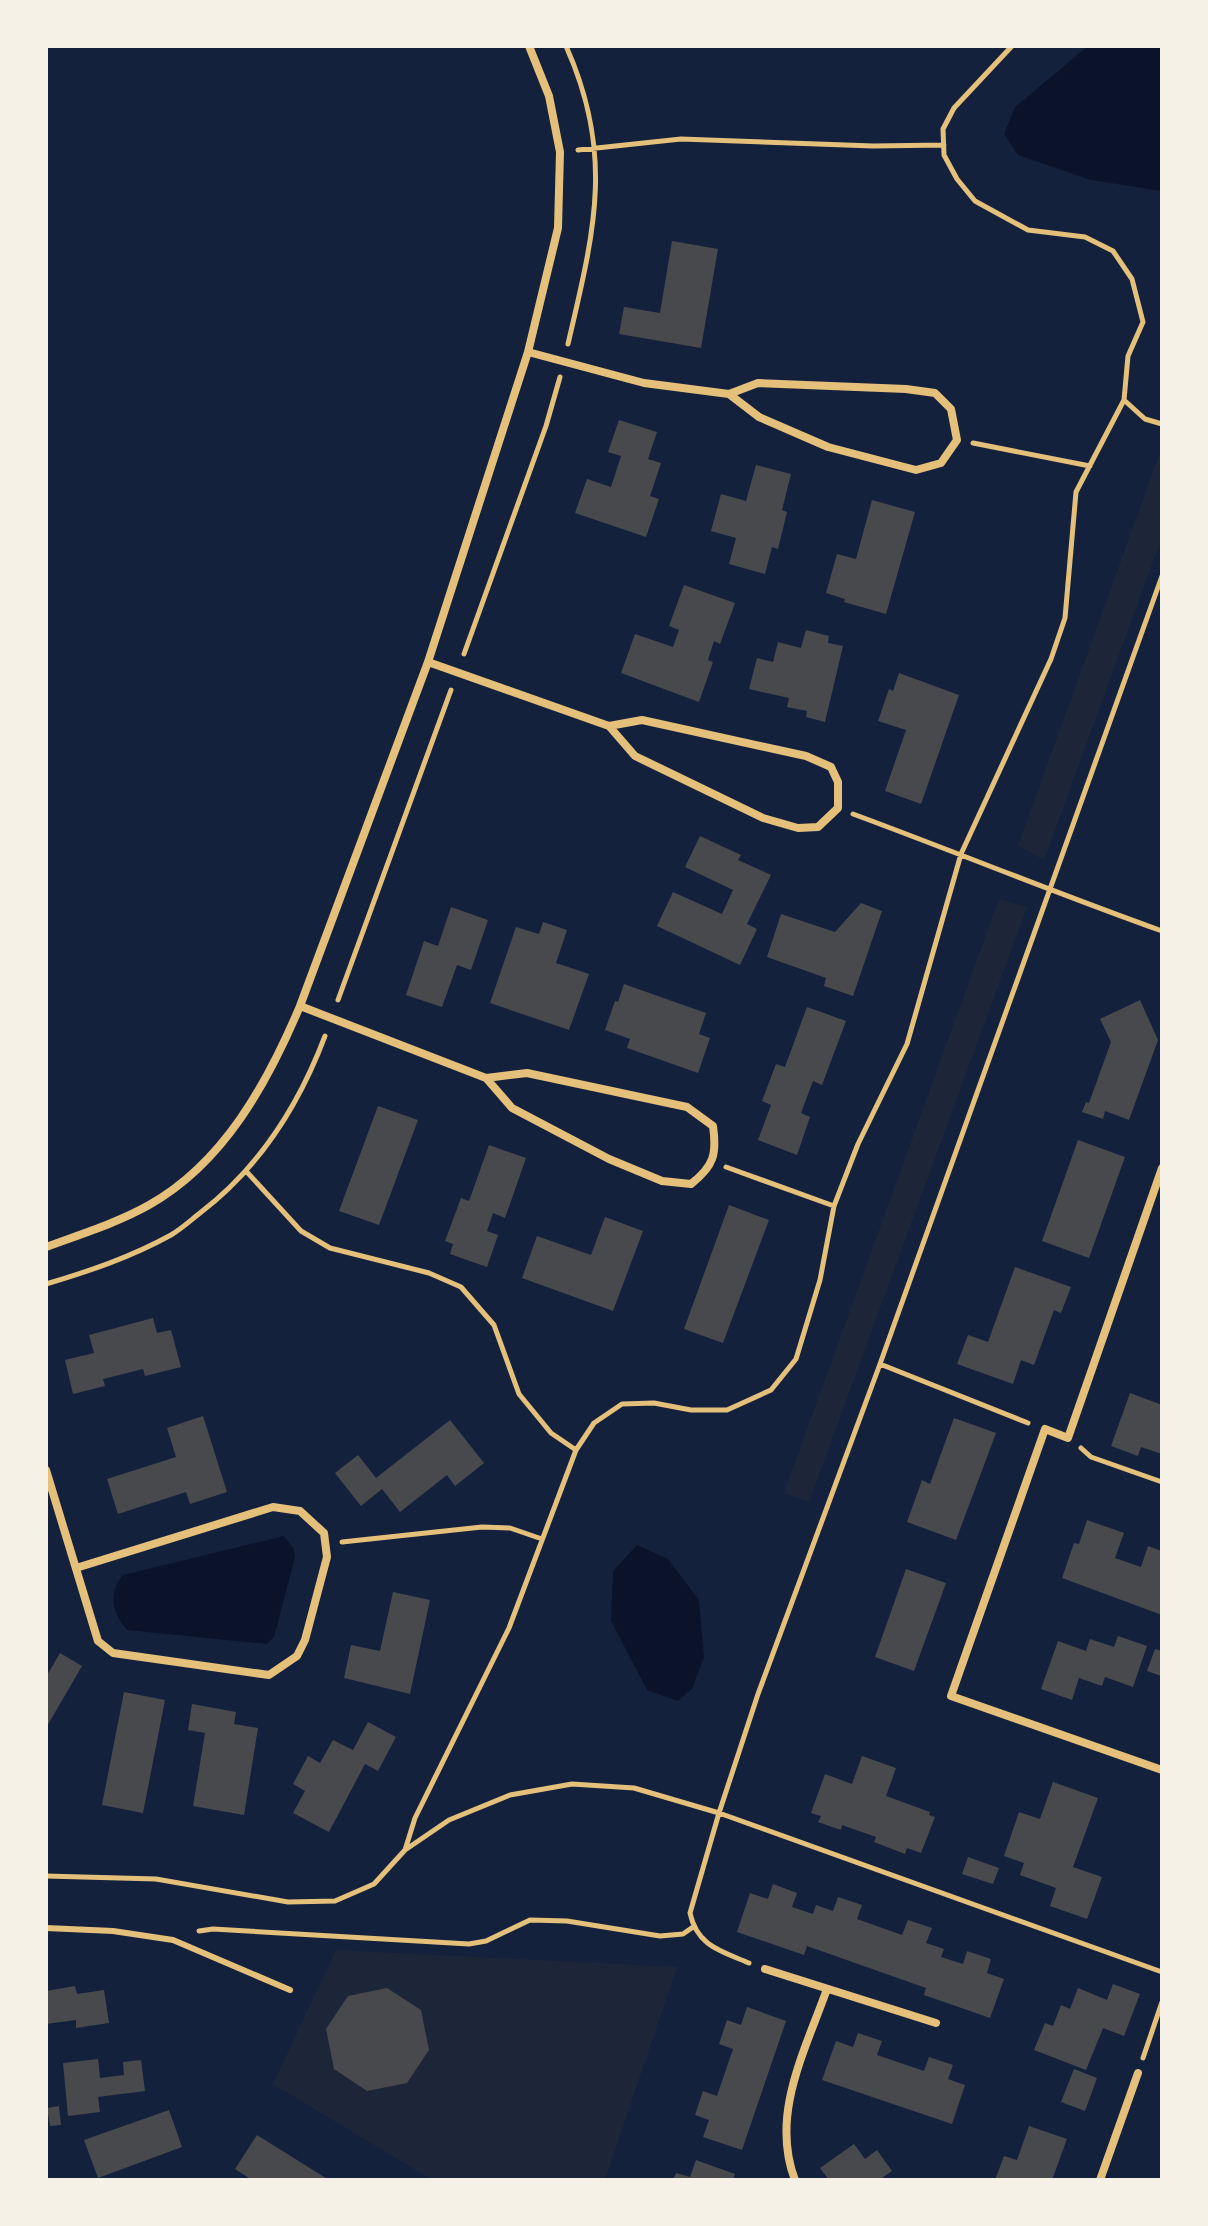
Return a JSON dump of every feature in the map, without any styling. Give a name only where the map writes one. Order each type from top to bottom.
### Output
[{"type":"street","points":[[46,1247],[127,1217],[153,1203],[206,1161],[251,1103],[277,1061],[300,1006],[428,662],[528,352],[558,228],[560,152],[549,96],[529,46]]},
{"type":"street","points":[[528,352],[644,383],[729,394],[758,383],[935,393],[951,409],[957,440],[941,463],[916,470],[828,447],[759,417],[729,394]]},
{"type":"street","points":[[428,662],[609,726],[635,756],[763,818],[798,828],[818,827],[838,808],[838,782],[831,767],[806,756],[642,720],[609,726]]},
{"type":"street","points":[[300,1006],[486,1078],[512,1108],[609,1159],[662,1181],[691,1184],[707,1171],[716,1148],[713,1126],[687,1107],[527,1073],[486,1078]]},
{"type":"street","points":[[1162,1168],[1068,1438],[1045,1429],[951,1696],[1162,1770]]},
{"type":"street","points":[[46,1470],[98,1641],[113,1653],[269,1675],[297,1656],[305,1640],[327,1557],[324,1533],[300,1511],[273,1507],[76,1568]]},
{"type":"street","points":[[765,1969],[936,2023]]},
{"type":"street","points":[[795,2180],[788,2162],[785,2128],[789,2096],[827,1989]]},
{"type":"street","points":[[1100,2180],[1138,2073]]},
{"type":"lane","points":[[46,1928],[113,1931],[173,1940],[290,1990]]},
{"type":"path","points":[[405,1850],[415,1818],[509,1628],[576,1450],[594,1423],[622,1404],[654,1403],[691,1410],[727,1410],[771,1390],[796,1359],[820,1280],[834,1206],[858,1144],[907,1044],[961,854],[1051,659],[1065,618],[1076,492],[1124,400],[1128,356],[1143,322],[1132,279],[1113,251],[1085,237],[1028,230],[975,201],[957,179],[944,155],[943,129],[954,108],[1012,46]]},
{"type":"path","points":[[560,152],[681,139],[873,146],[944,145]]},
{"type":"path","points":[[1124,400],[1145,419],[1162,424]]},
{"type":"path","points":[[957,440],[1090,466]]},
{"type":"path","points":[[765,1969],[715,1949],[699,1936],[690,1913],[758,1694],[880,1364],[1162,576]]},
{"type":"path","points":[[838,808],[1162,931]]},
{"type":"path","points":[[711,1161],[834,1206]]},
{"type":"path","points":[[246,1171],[301,1231],[330,1248],[429,1273],[461,1287],[494,1325],[519,1394],[551,1433],[576,1450]]},
{"type":"path","points":[[880,1364],[1045,1429]]},
{"type":"path","points":[[1068,1438],[1091,1457],[1162,1482]]},
{"type":"path","points":[[325,1544],[482,1527],[510,1528],[542,1539]]},
{"type":"path","points":[[46,1876],[156,1879],[288,1902],[335,1901],[374,1884],[405,1850],[449,1820],[510,1795],[572,1784],[634,1788],[719,1813],[1162,1972]]},
{"type":"path","points":[[173,1940],[213,1929],[469,1944],[486,1941],[530,1920],[567,1921],[673,1936],[693,1927]]},
{"type":"path","points":[[1138,2073],[1162,2002]]},
{"type":"shaded area","points":[[1088,46],[1162,46],[1162,191],[1091,180],[1018,155],[1004,134],[1015,107]]},
{"type":"shaded area","points":[[1162,447],[1162,537],[1044,860],[1018,846]]},
{"type":"shaded area","points":[[999,899],[1027,907],[809,1502],[784,1493]]},
{"type":"shaded area","points":[[284,1536],[293,1548],[295,1557],[274,1637],[267,1644],[127,1630],[118,1617],[114,1596],[123,1575]]},
{"type":"shaded area","points":[[637,1545],[668,1559],[699,1600],[704,1657],[692,1689],[678,1701],[647,1690],[611,1621],[613,1571]]},
{"type":"shaded area","points":[[336,1950],[677,1967],[605,2180],[432,2180],[273,2084]]},
{"type":"building","points":[[672,241],[718,249],[701,348],[619,334],[624,307],[660,313]]},
{"type":"building","points":[[619,420],[657,432],[648,459],[661,463],[650,496],[659,499],[646,537],[575,513],[587,479],[611,487],[621,456],[608,452]]},
{"type":"building","points":[[756,465],[791,474],[782,510],[787,512],[778,549],[772,547],[765,574],[729,564],[736,538],[711,531],[721,494],[746,501]]},
{"type":"building","points":[[872,500],[915,512],[886,614],[844,602],[845,599],[826,593],[837,554],[856,559]]},
{"type":"building","points":[[684,585],[735,603],[720,644],[714,641],[708,660],[713,662],[699,702],[621,673],[635,634],[673,647],[679,630],[669,626]]},
{"type":"building","points":[[806,630],[829,636],[828,643],[843,646],[825,722],[806,717],[807,711],[787,707],[789,698],[749,689],[757,658],[773,662],[778,642],[801,648]]},
{"type":"building","points":[[899,673],[959,695],[921,804],[885,791],[906,730],[878,721],[889,689],[893,691]]},
{"type":"building","points":[[700,836],[741,855],[738,860],[771,875],[747,924],[757,929],[740,965],[657,926],[673,892],[722,914],[733,890],[685,867]]},
{"type":"building","points":[[861,903],[882,911],[853,996],[824,986],[826,978],[767,957],[781,914],[835,932]]},
{"type":"building","points":[[451,907],[488,920],[471,970],[457,965],[442,1007],[406,995],[424,941],[438,946]]},
{"type":"building","points":[[543,922],[567,930],[556,963],[589,974],[569,1030],[490,1003],[516,927],[539,934]]},
{"type":"building","points":[[624,984],[706,1013],[699,1034],[710,1038],[698,1073],[627,1048],[630,1039],[605,1030]]},
{"type":"building","points":[[1140,1000],[1158,1040],[1129,1120],[1105,1111],[1103,1119],[1082,1112],[1086,1102],[1089,1103],[1111,1042],[1100,1019]]},
{"type":"building","points":[[807,1007],[846,1021],[822,1085],[813,1081],[801,1113],[810,1117],[797,1155],[758,1140],[771,1105],[762,1101],[776,1064],[785,1067]]},
{"type":"building","points":[[378,1106],[418,1120],[379,1225],[339,1211]]},
{"type":"building","points":[[1078,1140],[1125,1157],[1089,1258],[1042,1241]]},
{"type":"building","points":[[489,1145],[526,1158],[505,1218],[493,1213],[487,1231],[498,1235],[487,1267],[450,1254],[453,1244],[445,1241],[461,1198],[469,1201]]},
{"type":"building","points":[[729,1205],[769,1220],[723,1343],[684,1329]]},
{"type":"building","points":[[605,1217],[643,1231],[613,1311],[522,1278],[537,1236],[591,1255]]},
{"type":"building","points":[[1015,1267],[1071,1287],[1061,1313],[1054,1310],[1034,1365],[1021,1360],[1013,1384],[957,1364],[968,1335],[988,1342]]},
{"type":"building","points":[[153,1318],[157,1333],[171,1330],[181,1367],[145,1376],[143,1369],[103,1379],[105,1386],[73,1394],[65,1360],[94,1353],[89,1335]]},
{"type":"building","points":[[1130,1393],[1162,1405],[1162,1454],[1141,1447],[1138,1456],[1111,1446]]},
{"type":"building","points":[[203,1416],[227,1492],[190,1504],[186,1492],[118,1514],[107,1479],[176,1457],[167,1428]]},
{"type":"building","points":[[954,1418],[996,1433],[956,1540],[907,1522],[922,1480],[930,1484]]},
{"type":"building","points":[[450,1420],[484,1463],[455,1486],[447,1475],[400,1512],[382,1489],[361,1506],[335,1473],[358,1455],[376,1478]]},
{"type":"building","points":[[1087,1520],[1124,1533],[1115,1558],[1141,1567],[1148,1546],[1162,1551],[1162,1615],[1062,1578],[1074,1543],[1079,1544]]},
{"type":"building","points":[[906,1569],[946,1583],[914,1671],[875,1657]]},
{"type":"building","points":[[393,1592],[430,1600],[410,1694],[344,1678],[351,1645],[380,1651]]},
{"type":"building","points":[[1118,1636],[1147,1646],[1133,1687],[1105,1677],[1102,1686],[1079,1678],[1072,1700],[1041,1689],[1058,1641],[1086,1651],[1090,1639],[1114,1647]]},
{"type":"building","points":[[1155,1649],[1162,1651],[1161,1676],[1147,1671]]},
{"type":"building","points":[[60,1653],[82,1666],[46,1728],[46,1677]]},
{"type":"building","points":[[124,1692],[165,1700],[143,1813],[102,1805]]},
{"type":"building","points":[[192,1704],[236,1712],[234,1724],[258,1728],[244,1815],[193,1806],[205,1733],[188,1730]]},
{"type":"building","points":[[368,1722],[396,1737],[378,1771],[365,1764],[329,1832],[293,1813],[305,1791],[293,1784],[308,1756],[320,1763],[333,1740],[353,1750]]},
{"type":"building","points":[[862,1756],[896,1768],[886,1796],[930,1812],[929,1815],[935,1817],[921,1853],[907,1848],[905,1854],[874,1842],[876,1837],[842,1825],[841,1830],[818,1822],[821,1816],[811,1813],[825,1774],[852,1784]]},
{"type":"building","points":[[1053,1782],[1098,1798],[1073,1867],[1102,1877],[1087,1919],[1050,1906],[1056,1888],[1020,1875],[1024,1863],[1004,1856],[1019,1812],[1040,1819]]},
{"type":"building","points":[[968,1857],[999,1868],[993,1884],[962,1874]]},
{"type":"building","points":[[773,1884],[797,1893],[792,1907],[813,1914],[816,1905],[833,1911],[838,1897],[862,1905],[857,1919],[902,1935],[908,1920],[932,1928],[926,1943],[944,1949],[941,1957],[963,1964],[967,1951],[991,1959],[987,1973],[1004,1979],[990,2018],[924,1995],[926,1988],[807,1946],[804,1955],[737,1932],[750,1893],[768,1899]]},
{"type":"building","points":[[1113,1984],[1140,1994],[1124,2036],[1103,2028],[1086,2070],[1034,2050],[1045,2023],[1053,2026],[1061,2005],[1070,2009],[1078,1988],[1107,2000]]},
{"type":"building","points":[[75,1986],[77,1994],[104,1990],[109,2023],[76,2028],[76,2020],[46,2024],[46,1991]]},
{"type":"building","points":[[387,1988],[421,2010],[429,2050],[407,2083],[367,2091],[334,2069],[326,2029],[348,1996]]},
{"type":"building","points":[[747,2007],[786,2021],[742,2150],[703,2137],[709,2120],[695,2115],[703,2091],[717,2096],[733,2049],[719,2044],[727,2020],[741,2025]]},
{"type":"building","points":[[858,2033],[882,2041],[877,2055],[924,2071],[929,2057],[953,2065],[948,2079],[965,2085],[952,2124],[822,2080],[836,2041],[853,2047]]},
{"type":"building","points":[[98,2059],[100,2078],[124,2075],[123,2062],[141,2060],[145,2091],[98,2097],[100,2112],[68,2116],[63,2063]]},
{"type":"building","points":[[1074,2069],[1097,2078],[1085,2111],[1061,2102]]},
{"type":"building","points":[[59,2106],[61,2125],[50,2126],[47,2108]]},
{"type":"building","points":[[169,2110],[182,2147],[98,2178],[84,2140]]},
{"type":"building","points":[[1029,2126],[1067,2139],[1052,2180],[995,2180],[1004,2156],[1017,2160]]},
{"type":"building","points":[[257,2135],[329,2180],[252,2180],[235,2169]]},
{"type":"building","points":[[854,2144],[865,2159],[877,2150],[892,2171],[879,2180],[829,2180],[820,2168]]},
{"type":"building","points":[[696,2160],[735,2174],[733,2180],[673,2180],[676,2173],[690,2177]]}]
